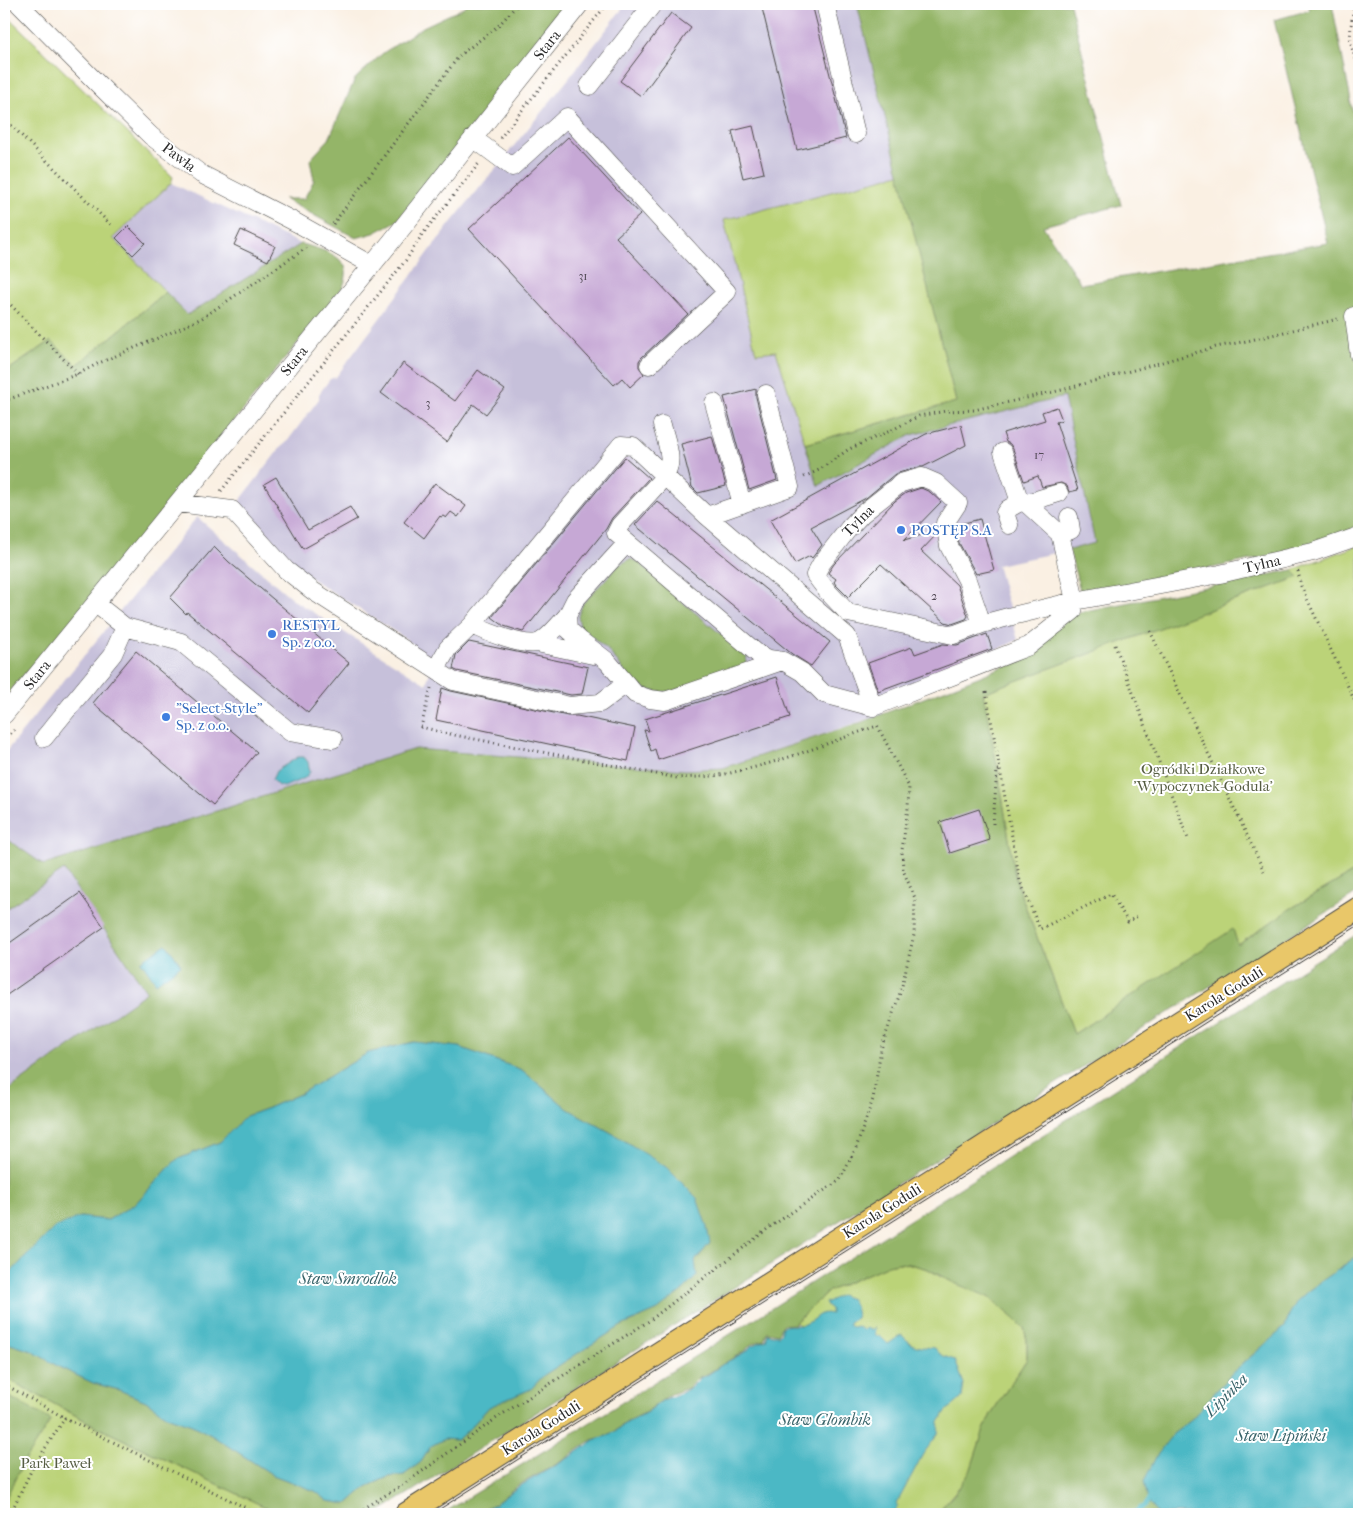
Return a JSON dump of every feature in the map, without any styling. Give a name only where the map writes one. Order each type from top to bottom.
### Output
[{"type":"main road","name":"Karola Goduli","points":[[406,1514],[1359,908]]},
{"type":"street","name":"Pawła","points":[[19,4],[152,136],[201,174],[372,265]]},
{"type":"street","name":"Stara","points":[[10,721],[96,604],[372,265],[580,4]]},
{"type":"street","points":[[825,4],[856,134]]},
{"type":"street","points":[[589,86],[648,5]]},
{"type":"street","points":[[473,138],[512,167],[567,116],[727,292],[649,365]]},
{"type":"street","points":[[1354,316],[1359,355]]},
{"type":"street","points":[[707,516],[790,487],[766,394]]},
{"type":"street","points":[[714,403],[742,504]]},
{"type":"street","points":[[662,425],[670,460],[669,469],[665,476],[620,525],[616,533],[758,654],[769,659],[782,661],[802,672],[824,694],[873,707],[1029,646],[1073,611],[1075,601],[1060,534],[1023,502],[1004,452]]},
{"type":"street","points":[[436,669],[448,648],[472,624],[621,445],[633,446],[707,516],[847,636],[873,707]]},
{"type":"street","name":"Tylna","points":[[982,624],[967,580],[949,546],[945,523],[958,503],[936,483],[922,477],[901,483],[862,514],[821,564],[815,575],[848,613],[954,635],[982,624],[1075,601],[1220,574],[1313,552],[1359,536]]},
{"type":"street","points":[[1009,525],[1005,513],[1008,509],[1023,502],[1059,493]]},
{"type":"street","points":[[178,503],[232,510],[286,570],[312,591],[453,681],[570,706],[600,702],[626,684]]},
{"type":"street","points":[[1060,534],[1071,530],[1069,517]]},
{"type":"street","points":[[538,643],[544,640],[567,616],[575,600],[627,543]]},
{"type":"street","points":[[96,604],[125,627],[181,642],[290,732],[333,739]]},
{"type":"street","points":[[567,616],[568,629],[607,661],[634,694],[650,699],[665,702],[782,661]]},
{"type":"street","points":[[472,624],[514,641],[538,643],[602,657]]},
{"type":"street","points":[[44,738],[113,654],[125,627]]},
{"type":"path","points":[[4,401],[78,374],[202,318],[322,237],[341,215],[459,56],[498,26],[518,4]]},
{"type":"path","points":[[200,506],[214,499],[266,436],[406,260],[422,235],[607,4]]},
{"type":"path","points":[[1354,4],[1350,40],[1353,53],[1359,65]]},
{"type":"path","points":[[4,118],[112,226]]},
{"type":"path","points":[[4,298],[78,374]]},
{"type":"path","points":[[790,487],[796,480],[819,470],[848,449],[919,416],[946,411],[974,410],[1062,390],[1216,347],[1354,316]]},
{"type":"path","points":[[1296,556],[1299,577],[1305,594],[1359,710]]},
{"type":"path","points":[[1150,631],[1264,871]]},
{"type":"path","points":[[1115,645],[1188,839]]},
{"type":"path","points":[[436,669],[421,727],[677,778],[712,776],[735,772],[786,758],[877,726]]},
{"type":"path","points":[[986,692],[1020,881],[1040,930],[1111,894],[1128,922],[1139,915]]},
{"type":"path","points":[[355,1514],[407,1482],[501,1415],[649,1321],[770,1227],[840,1180],[856,1148],[873,1099],[881,1049],[901,990],[914,935],[915,898],[903,870],[902,850],[908,808],[908,787],[877,726],[873,707]]},
{"type":"path","points":[[4,742],[10,721]]},
{"type":"path","points":[[993,824],[997,770],[1000,770]]},
{"type":"path","points":[[4,1384],[65,1418],[258,1514]]},
{"type":"path","points":[[10,1514],[33,1467],[65,1418]]},
{"type":"shaded area","points":[[626,4],[857,4],[900,174],[724,220],[756,353],[776,351],[818,486],[911,435],[1064,397],[1095,543],[997,565],[1018,640],[982,657],[876,696],[882,714],[723,768],[685,770],[415,749],[43,865],[4,837],[4,754],[197,517],[295,601],[426,684],[434,660],[406,639],[300,570],[239,502],[319,399],[319,394],[330,379],[336,377],[450,224],[566,82]]},
{"type":"shaded area","points":[[171,183],[301,244],[187,315],[113,238]]},
{"type":"shaded area","points":[[64,870],[147,992],[4,1093],[4,910]]},
{"type":"green space","points":[[467,4],[569,4],[397,221],[374,233],[356,238],[284,199],[304,199],[314,180],[310,160],[329,139],[355,79],[383,53],[423,27],[461,9]]},
{"type":"green space","points":[[857,4],[1070,4],[1121,205],[1043,226],[1081,284],[1328,243],[1274,20],[1310,10],[1308,4],[1332,4],[1351,105],[1359,128],[1359,528],[1294,551],[1085,594],[1080,590],[1069,550],[1095,543],[1064,397],[911,435],[818,486],[805,444],[956,402]]},
{"type":"green space","points":[[4,13],[173,177],[171,183],[113,238],[166,292],[77,365],[48,343],[4,373]]},
{"type":"green space","points":[[900,174],[956,402],[805,444],[776,351],[756,353],[724,220]]},
{"type":"green space","points":[[301,244],[337,257],[342,262],[346,268],[343,287],[100,587],[4,698],[4,373],[51,341],[77,365],[166,292],[187,315]]},
{"type":"green space","name":"Ogródki Działkowe 'Wypoczynek-Godula'","points":[[1359,545],[1359,869],[1290,909],[1237,946],[1233,930],[1074,1034],[1019,890],[1014,871],[998,770],[982,693],[1298,577],[1292,570]]},
{"type":"green space","points":[[630,559],[639,562],[673,594],[747,656],[745,666],[673,691],[658,692],[646,689],[631,680],[607,649],[580,627],[578,616],[583,603],[619,565]]},
{"type":"green space","points":[[1292,570],[1299,577],[983,693],[998,770],[1014,871],[1019,890],[1074,1034],[1233,929],[1238,945],[1290,909],[1359,869],[1359,892],[376,1514],[280,1514],[99,1428],[4,1377],[4,1342],[32,1351],[59,1367],[93,1383],[119,1390],[146,1401],[169,1417],[192,1425],[211,1435],[273,1475],[315,1491],[328,1501],[347,1504],[366,1487],[388,1477],[404,1475],[421,1462],[431,1446],[444,1439],[457,1440],[489,1407],[531,1389],[544,1375],[621,1326],[658,1310],[710,1243],[617,1136],[568,1109],[522,1070],[459,1047],[413,1042],[368,1053],[300,1094],[246,1116],[220,1142],[176,1160],[136,1203],[108,1220],[80,1217],[29,1254],[4,1279],[4,1093],[147,992],[64,870],[4,910],[4,837],[44,865],[415,749],[685,770],[723,768],[862,722],[1025,657],[1070,616],[1085,611]]},
{"type":"green space","points":[[1359,933],[1359,1256],[1308,1291],[1289,1315],[1285,1327],[1232,1373],[1189,1422],[1173,1434],[1148,1501],[1158,1514],[936,1514],[957,1491],[971,1469],[991,1414],[1027,1359],[1027,1340],[1024,1328],[989,1297],[954,1283],[928,1269],[898,1263],[888,1265],[829,1291],[795,1324],[782,1326],[778,1334],[767,1332],[764,1340],[752,1344],[746,1350],[699,1377],[688,1388],[669,1395],[610,1435],[589,1442],[564,1460],[517,1486],[495,1504],[476,1514],[442,1514],[775,1306]]},
{"type":"green space","points":[[898,1263],[928,1269],[941,1277],[989,1297],[1024,1328],[1027,1340],[1027,1359],[991,1414],[967,1478],[936,1514],[863,1514],[919,1406],[795,1322],[829,1291],[888,1265]]},
{"type":"green space","name":"Park Paweł","points":[[4,1377],[99,1428],[280,1514],[4,1514]]},
{"type":"green space","points":[[4,1394],[51,1420],[23,1463],[4,1502]]},
{"type":"water","points":[[298,757],[304,757],[308,762],[310,772],[305,778],[284,787],[277,785],[272,780],[276,771]]},
{"type":"water","points":[[166,944],[181,965],[156,983],[141,961]]},
{"type":"water","name":"Staw Smrodlok","points":[[414,1042],[459,1047],[522,1070],[568,1109],[617,1136],[666,1167],[697,1198],[707,1227],[710,1243],[695,1261],[697,1276],[658,1310],[621,1326],[544,1375],[531,1389],[489,1407],[457,1440],[444,1439],[431,1446],[421,1462],[404,1475],[388,1477],[366,1487],[347,1504],[328,1501],[315,1491],[273,1475],[211,1435],[192,1425],[169,1417],[146,1401],[119,1390],[93,1383],[59,1367],[32,1351],[4,1342],[4,1279],[54,1228],[80,1217],[108,1220],[136,1203],[176,1160],[220,1142],[246,1116],[300,1094],[368,1053]]},
{"type":"water","name":"Staw Lipiński","points":[[1359,1256],[1359,1514],[1158,1514],[1148,1501],[1144,1481],[1158,1453],[1173,1434],[1189,1422],[1232,1373],[1285,1327],[1297,1301],[1308,1291]]},
{"type":"water","name":"Staw Glombik","points":[[841,1295],[851,1299],[856,1311],[856,1318],[849,1322],[849,1325],[852,1327],[857,1326],[863,1330],[865,1328],[872,1330],[874,1327],[875,1336],[880,1336],[888,1344],[901,1335],[916,1346],[935,1348],[941,1355],[955,1360],[964,1384],[962,1398],[947,1410],[939,1422],[938,1434],[923,1454],[897,1503],[894,1514],[477,1514],[495,1504],[518,1487],[572,1456],[596,1439],[610,1435],[663,1400],[683,1392],[700,1378],[747,1351],[751,1346],[766,1340],[768,1333],[779,1335],[783,1327],[802,1325],[823,1313],[831,1314],[831,1309],[825,1303]]},
{"type":"building","points":[[761,4],[812,4],[846,138],[797,150]]},
{"type":"building","points":[[671,13],[691,28],[641,96],[620,81]]},
{"type":"building","points":[[753,126],[764,173],[743,178],[732,131]]},
{"type":"building","points":[[568,137],[640,215],[616,237],[688,314],[641,358],[639,367],[644,374],[630,387],[622,378],[614,385],[469,229]]},
{"type":"building","points":[[128,226],[145,243],[133,255],[116,238]]},
{"type":"building","points":[[241,230],[275,246],[268,261],[234,245]]},
{"type":"building","points":[[403,363],[455,401],[478,370],[505,390],[486,414],[473,404],[447,442],[381,393]]},
{"type":"building","points":[[756,389],[756,397],[777,480],[749,490],[724,397]]},
{"type":"building","points":[[1057,407],[1062,420],[1056,422],[1078,490],[1069,492],[1067,486],[1061,483],[1042,487],[1038,476],[1024,481],[1013,449],[1006,442],[1003,433],[1045,420],[1042,412]]},
{"type":"building","points":[[961,425],[966,445],[923,467],[895,474],[866,498],[811,527],[822,545],[812,558],[810,556],[795,564],[770,520],[926,434]]},
{"type":"building","points":[[712,436],[726,486],[698,493],[692,487],[681,444]]},
{"type":"building","points":[[625,457],[649,478],[612,518],[606,529],[523,632],[504,626],[492,617]]},
{"type":"building","points":[[276,477],[308,530],[350,507],[357,519],[303,549],[264,484]]},
{"type":"building","points":[[435,483],[466,506],[458,517],[451,512],[446,518],[440,516],[424,538],[404,522]]},
{"type":"building","points":[[921,488],[930,492],[941,502],[904,540],[936,531],[936,535],[921,551],[957,585],[968,616],[966,619],[952,624],[945,622],[881,564],[848,597],[834,582],[836,579],[828,573],[834,564],[895,501],[906,493]]},
{"type":"building","points":[[657,501],[830,642],[811,666],[792,654],[635,525]]},
{"type":"building","points":[[980,519],[994,570],[976,574],[959,543],[956,525]]},
{"type":"building","points":[[214,547],[229,562],[349,663],[308,713],[187,612],[186,614],[170,598]]},
{"type":"building","points":[[987,634],[992,649],[878,691],[868,663],[912,647],[915,654],[943,644],[957,645]]},
{"type":"building","points":[[469,642],[588,667],[582,694],[571,695],[453,669],[456,655]]},
{"type":"building","points":[[136,651],[257,752],[213,805],[93,703]]},
{"type":"building","points":[[777,677],[790,717],[658,760],[655,749],[651,751],[644,730],[649,731],[645,719]]},
{"type":"building","points":[[442,688],[568,716],[577,716],[635,728],[628,761],[436,720]]},
{"type":"building","points":[[979,809],[990,840],[950,853],[940,822]]},
{"type":"building","points":[[80,893],[104,927],[4,997],[4,947]]},
{"type":"waterway","name":"Lipinka","points":[[1132,1514],[1144,1506],[1152,1496]]},
{"type":"tram line","points":[[432,1514],[1359,925]]},
{"type":"place","name":"POSTĘP S.A","points":[[901,530]]},
{"type":"place","name":"RESTYL Sp. z o.o.","points":[[272,634]]},
{"type":"place","name":"\"Select-Style\" Sp. z o.o.","points":[[166,717]]}]
